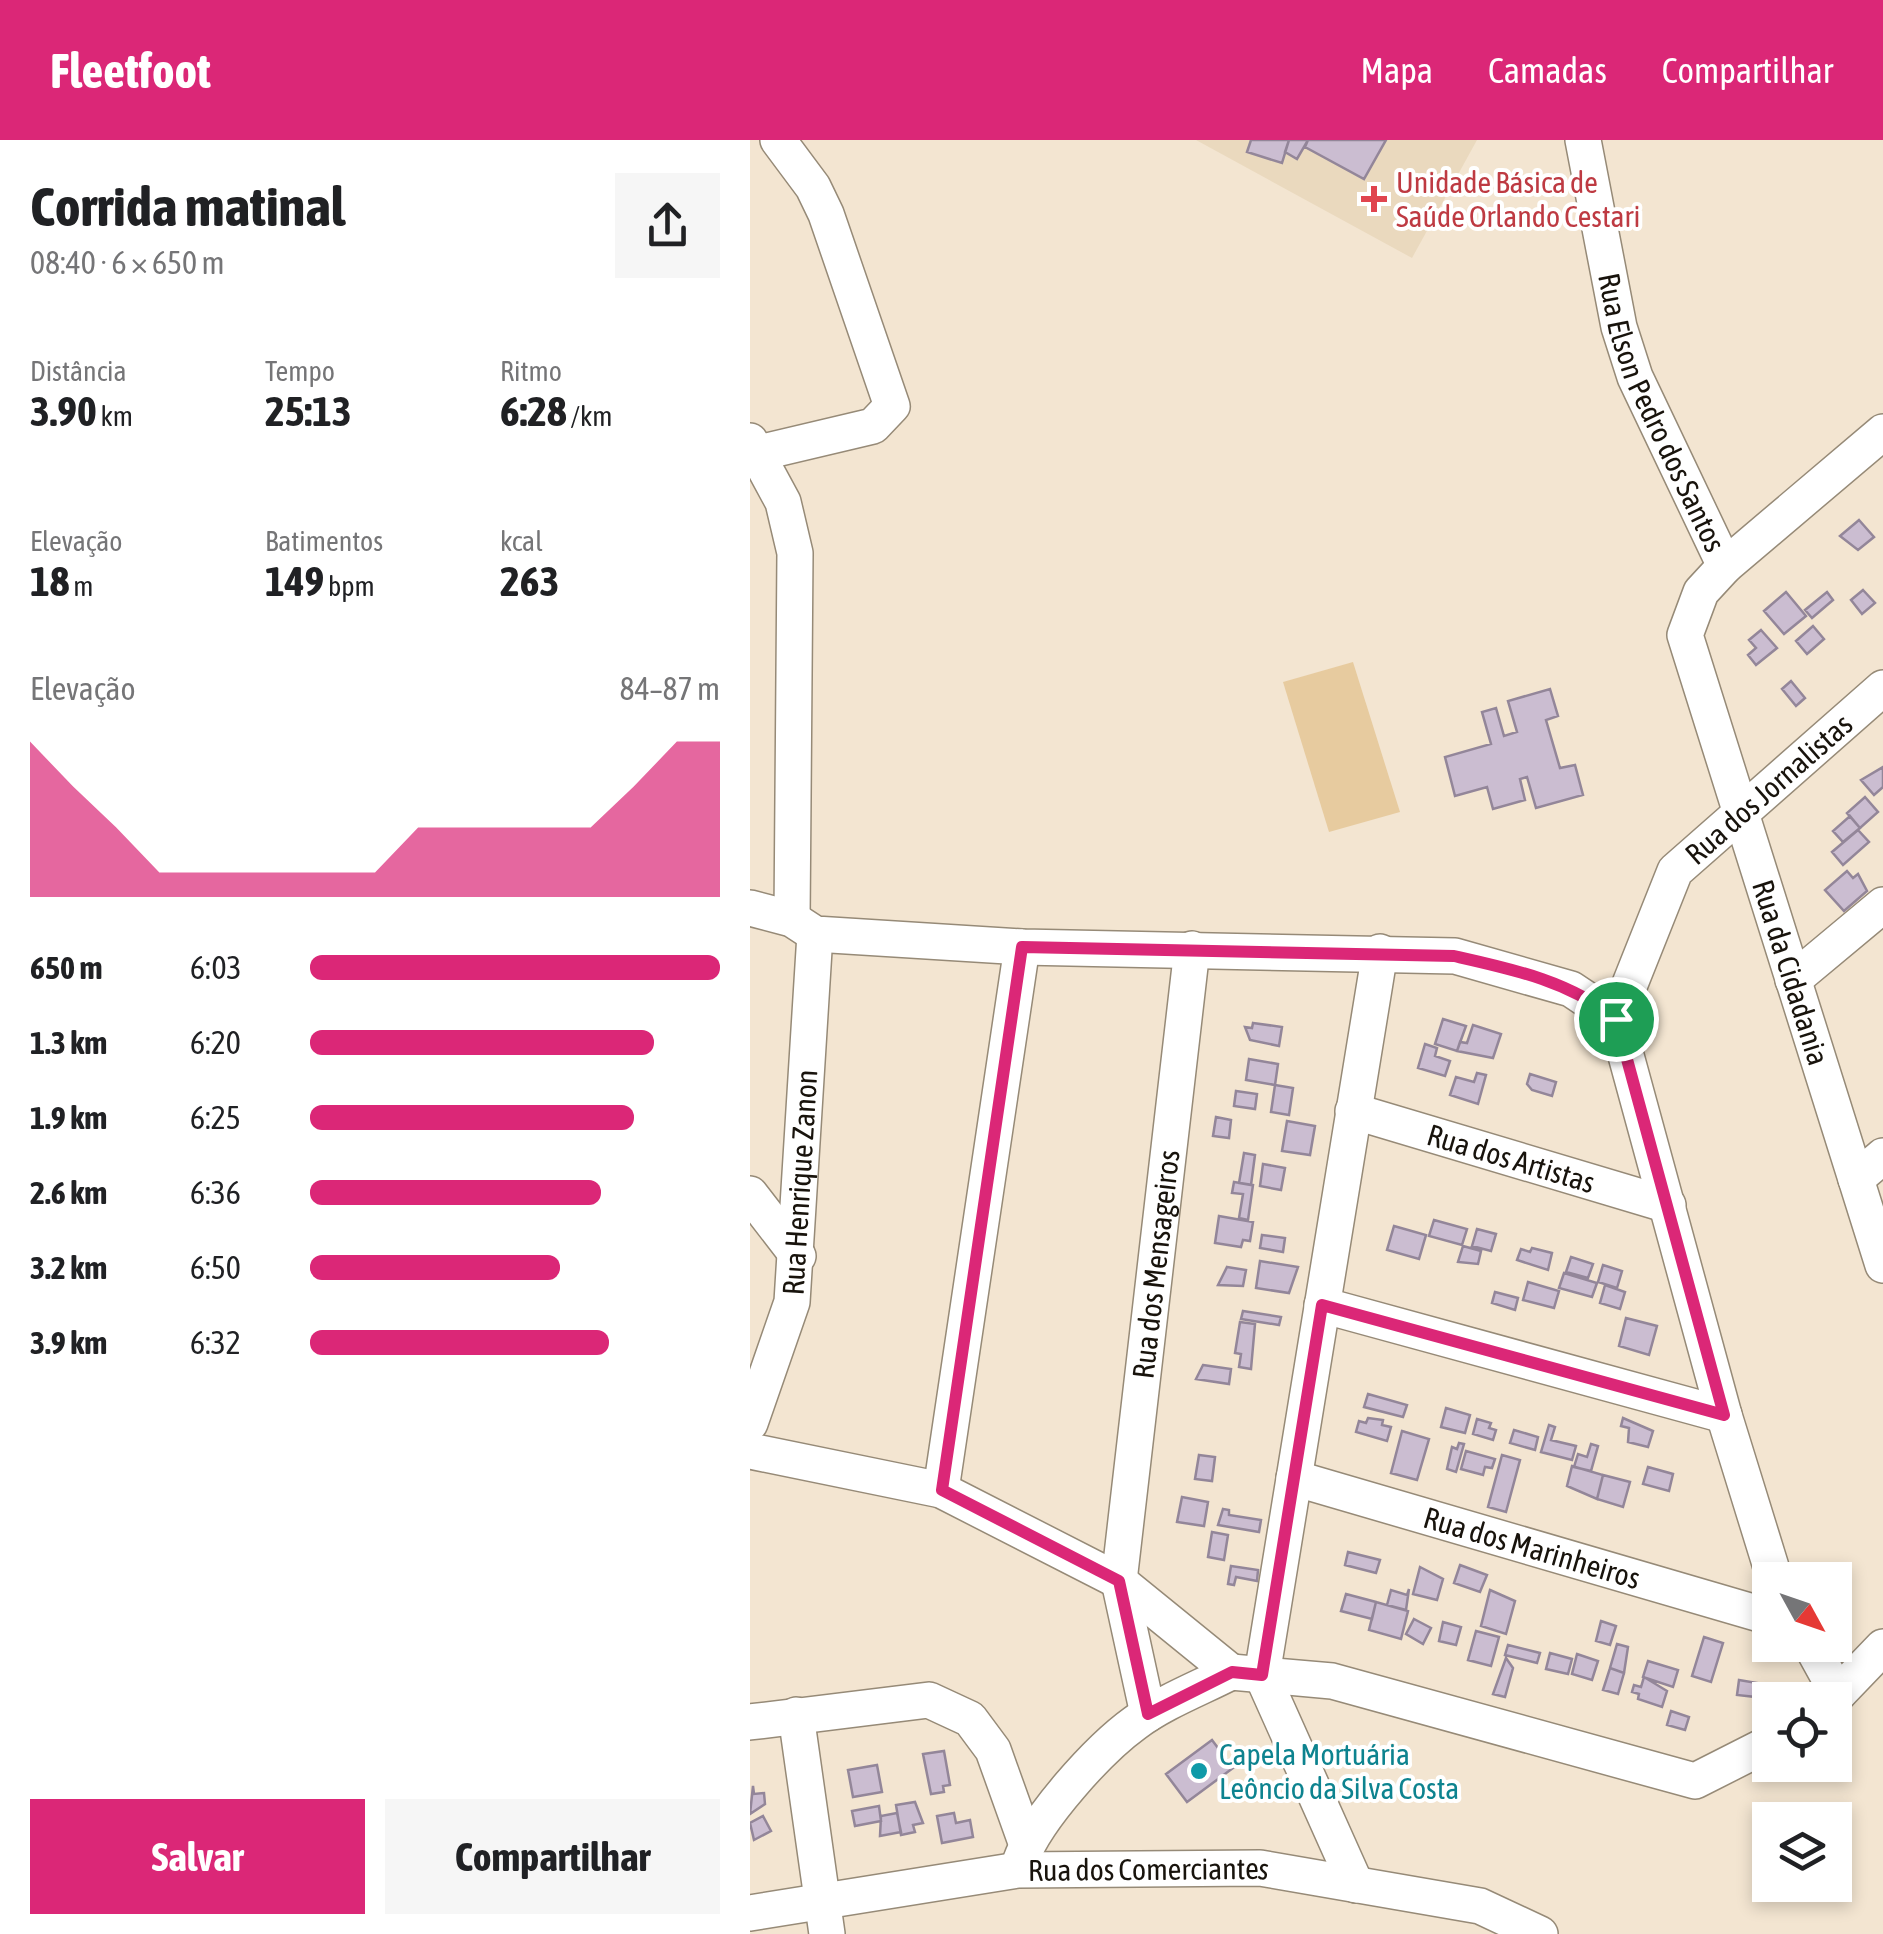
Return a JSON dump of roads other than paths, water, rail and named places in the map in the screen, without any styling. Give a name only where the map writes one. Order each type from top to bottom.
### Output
[{"type":"street","points":[[752,450],[873,426],[888,414],[892,398],[826,214],[814,187],[778,140]]},
{"type":"street","name":"Rua Elson Pedro dos Santos","points":[[1583,140],[1619,327],[1635,378],[1725,566]]},
{"type":"street","points":[[1725,566],[1883,432]]},
{"type":"street","name":"Rua Henrique Zanon","points":[[750,1423],[786,1327],[798,1256],[803,926],[795,553],[783,502],[752,450]]},
{"type":"street","name":"Rua da Cidadania","points":[[1725,566],[1701,592],[1687,623],[1687,648],[1883,1264]]},
{"type":"street","name":"Rua dos Jornalistas","points":[[1616,1019],[1669,880],[1740,812],[1883,688]]},
{"type":"street","points":[[1793,980],[1883,905]]},
{"type":"street","points":[[750,908],[803,926],[1022,947],[1454,956],[1570,989],[1616,1019],[1724,1415],[1769,1562]]},
{"type":"street","points":[[942,1490],[1022,947]]},
{"type":"street","name":"Rua dos Mensageiros","points":[[1148,1714],[1119,1581],[1192,949]]},
{"type":"street","points":[[1247,1674],[1294,1478],[1380,952]]},
{"type":"street","name":"Rua dos Artistas","points":[[1354,1112],[1668,1204]]},
{"type":"street","points":[[1856,1179],[1883,1156]]},
{"type":"street","points":[[750,1194],[798,1256]]},
{"type":"street","points":[[1322,1305],[1724,1415]]},
{"type":"street","points":[[750,1451],[942,1490],[1119,1581],[1247,1674],[1356,1885]]},
{"type":"street","name":"Rua dos Marinheiros","points":[[1294,1478],[1752,1612]]},
{"type":"street","points":[[1849,1682],[1883,1646]]},
{"type":"street","points":[[1022,1858],[1104,1751],[1148,1714],[1247,1674],[1332,1681],[1695,1781],[1752,1752]]},
{"type":"street","points":[[750,1722],[929,1700],[970,1719],[993,1750],[1022,1858]]},
{"type":"street","points":[[796,1715],[825,1918]]},
{"type":"street","name":"Rua dos Comerciantes","points":[[750,1914],[825,1918],[1022,1858],[1260,1868],[1480,1906],[1540,1934]]},
{"type":"place","name":"Unidade Básica de Saúde Orlando Cestari","points":[[1374,199]]},
{"type":"place","name":"Capela Mortuária Leôncio da Silva Costa","points":[[1199,1771]]}]
